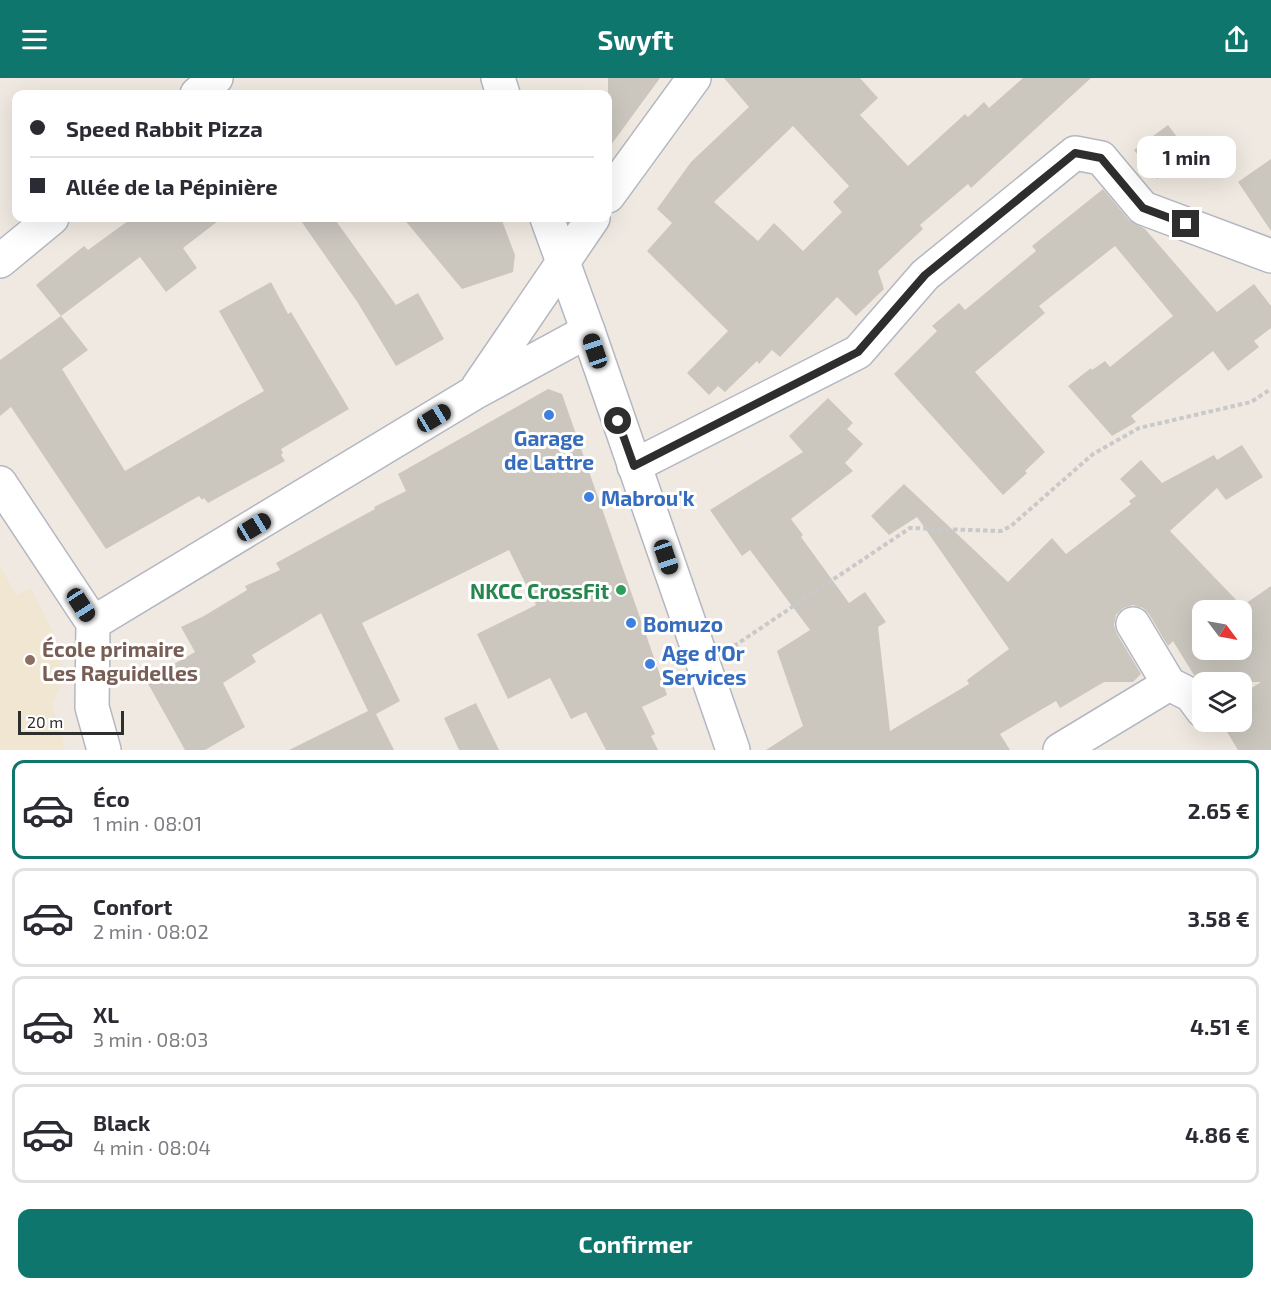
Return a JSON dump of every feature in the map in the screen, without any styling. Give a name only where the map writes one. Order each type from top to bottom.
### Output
[{"type":"street","points":[[202,90],[216,78]]},
{"type":"street","points":[[612,191],[694,78]]},
{"type":"street","points":[[634,466],[858,352],[925,275],[1075,153],[1101,158],[1143,208],[1271,256]]},
{"type":"street","points":[[0,261],[47,222]]},
{"type":"street","points":[[548,222],[733,750]]},
{"type":"street","points":[[474,393],[590,222]]},
{"type":"street","points":[[93,624],[474,393],[588,331]]},
{"type":"street","points":[[0,483],[93,624],[92,707],[104,750]]},
{"type":"street","points":[[1133,624],[1169,684],[1192,696]]},
{"type":"street","points":[[1060,750],[1169,684]]},
{"type":"path","points":[[730,649],[910,528],[1001,531],[1011,526],[1094,454],[1139,428],[1251,402],[1271,389]]},
{"type":"shaded area","name":"École primaire Les Raguidelles","points":[[0,566],[16,595],[31,588],[57,640],[63,679],[52,704],[65,750],[0,750]]},
{"type":"building","points":[[608,78],[660,78],[612,144],[612,90],[608,90]]},
{"type":"building","points":[[724,78],[860,78],[878,98],[860,115],[908,166],[965,114],[968,117],[984,102],[989,108],[1023,78],[1091,78],[971,188],[968,184],[920,225],[923,229],[878,271],[884,289],[856,316],[837,297],[780,357],[772,350],[725,392],[718,386],[709,395],[687,373],[728,331],[647,251],[672,223],[657,209],[691,162],[749,107]],"holes":[[[793,126],[849,186],[833,202],[842,212],[803,251],[774,223],[758,241],[714,202]]]},
{"type":"building","points":[[1168,125],[1190,154],[1157,179],[1134,150]]},
{"type":"building","points":[[1271,159],[1271,231],[1238,182]]},
{"type":"building","points":[[1103,189],[1129,220],[1145,229],[1217,312],[1254,284],[1271,306],[1271,328],[1254,341],[1259,347],[1228,371],[1213,351],[1131,416],[1136,422],[1112,436],[1068,386],[1091,368],[1092,370],[1105,361],[1110,367],[1173,316],[1115,246],[1039,306],[1045,313],[975,372],[1045,452],[1003,495],[894,374],[937,331],[932,326],[959,303],[965,310],[1036,251],[1032,246]]},
{"type":"building","points":[[126,222],[217,222],[183,248],[197,268],[166,292],[140,257],[61,316],[36,285],[84,246],[88,250]]},
{"type":"building","points":[[302,222],[337,222],[396,305],[418,293],[444,339],[396,366],[358,303]]},
{"type":"building","points":[[406,222],[503,222],[515,255],[513,272],[462,289]]},
{"type":"building","points":[[271,282],[288,314],[291,312],[349,409],[281,449],[283,453],[281,455],[285,461],[208,503],[199,496],[106,549],[11,407],[0,416],[0,360],[61,316],[88,350],[62,369],[125,471],[264,391],[219,311]]},
{"type":"building","points":[[548,389],[562,394],[667,695],[642,707],[655,734],[651,736],[658,750],[606,750],[586,712],[571,719],[550,678],[508,699],[477,634],[536,605],[509,550],[362,623],[400,701],[376,714],[394,750],[289,750],[368,711],[321,613],[252,655],[256,662],[223,683],[245,727],[205,750],[185,750],[146,680],[195,652],[181,627],[247,590],[245,586],[280,570],[276,563],[406,491],[398,474]]},
{"type":"building","points":[[828,398],[853,423],[847,429],[863,444],[845,463],[853,471],[791,519],[803,535],[801,537],[849,603],[865,592],[886,622],[878,627],[890,731],[969,684],[967,680],[1009,649],[917,517],[889,535],[871,516],[904,484],[1008,582],[1052,538],[1066,554],[1131,504],[1129,501],[1136,496],[1120,479],[1141,460],[1162,483],[1214,455],[1217,460],[1242,445],[1263,477],[1226,500],[1217,488],[1170,531],[1236,600],[1192,600],[1192,660],[1252,660],[1251,600],[1271,586],[1271,750],[1238,750],[1227,732],[1252,732],[1252,688],[1261,682],[1252,682],[1252,672],[1192,672],[1173,641],[1168,646],[1149,614],[1143,608],[1133,605],[1123,608],[1116,615],[1114,625],[1141,674],[1133,682],[1104,682],[1060,708],[1056,701],[1000,734],[1010,750],[766,750],[803,726],[777,651],[810,630],[750,550],[742,556],[710,510],[803,452],[789,436]]},
{"type":"building","points":[[476,703],[499,750],[459,750],[444,718]]},
{"type":"place","name":"Garage de Lattre","points":[[549,415]]},
{"type":"place","name":"Mabrou'k","points":[[589,497]]},
{"type":"place","name":"NKCC CrossFit","points":[[621,590]]},
{"type":"place","name":"Bomuzo","points":[[631,623]]},
{"type":"place","name":"École primaire Les Raguidelles","points":[[30,660]]},
{"type":"place","name":"Age d’Or Services","points":[[650,664]]},
{"type":"route","points":[[618,421],[634,466],[858,352],[925,275],[1075,153],[1101,158],[1143,208],[1186,224]]}]
